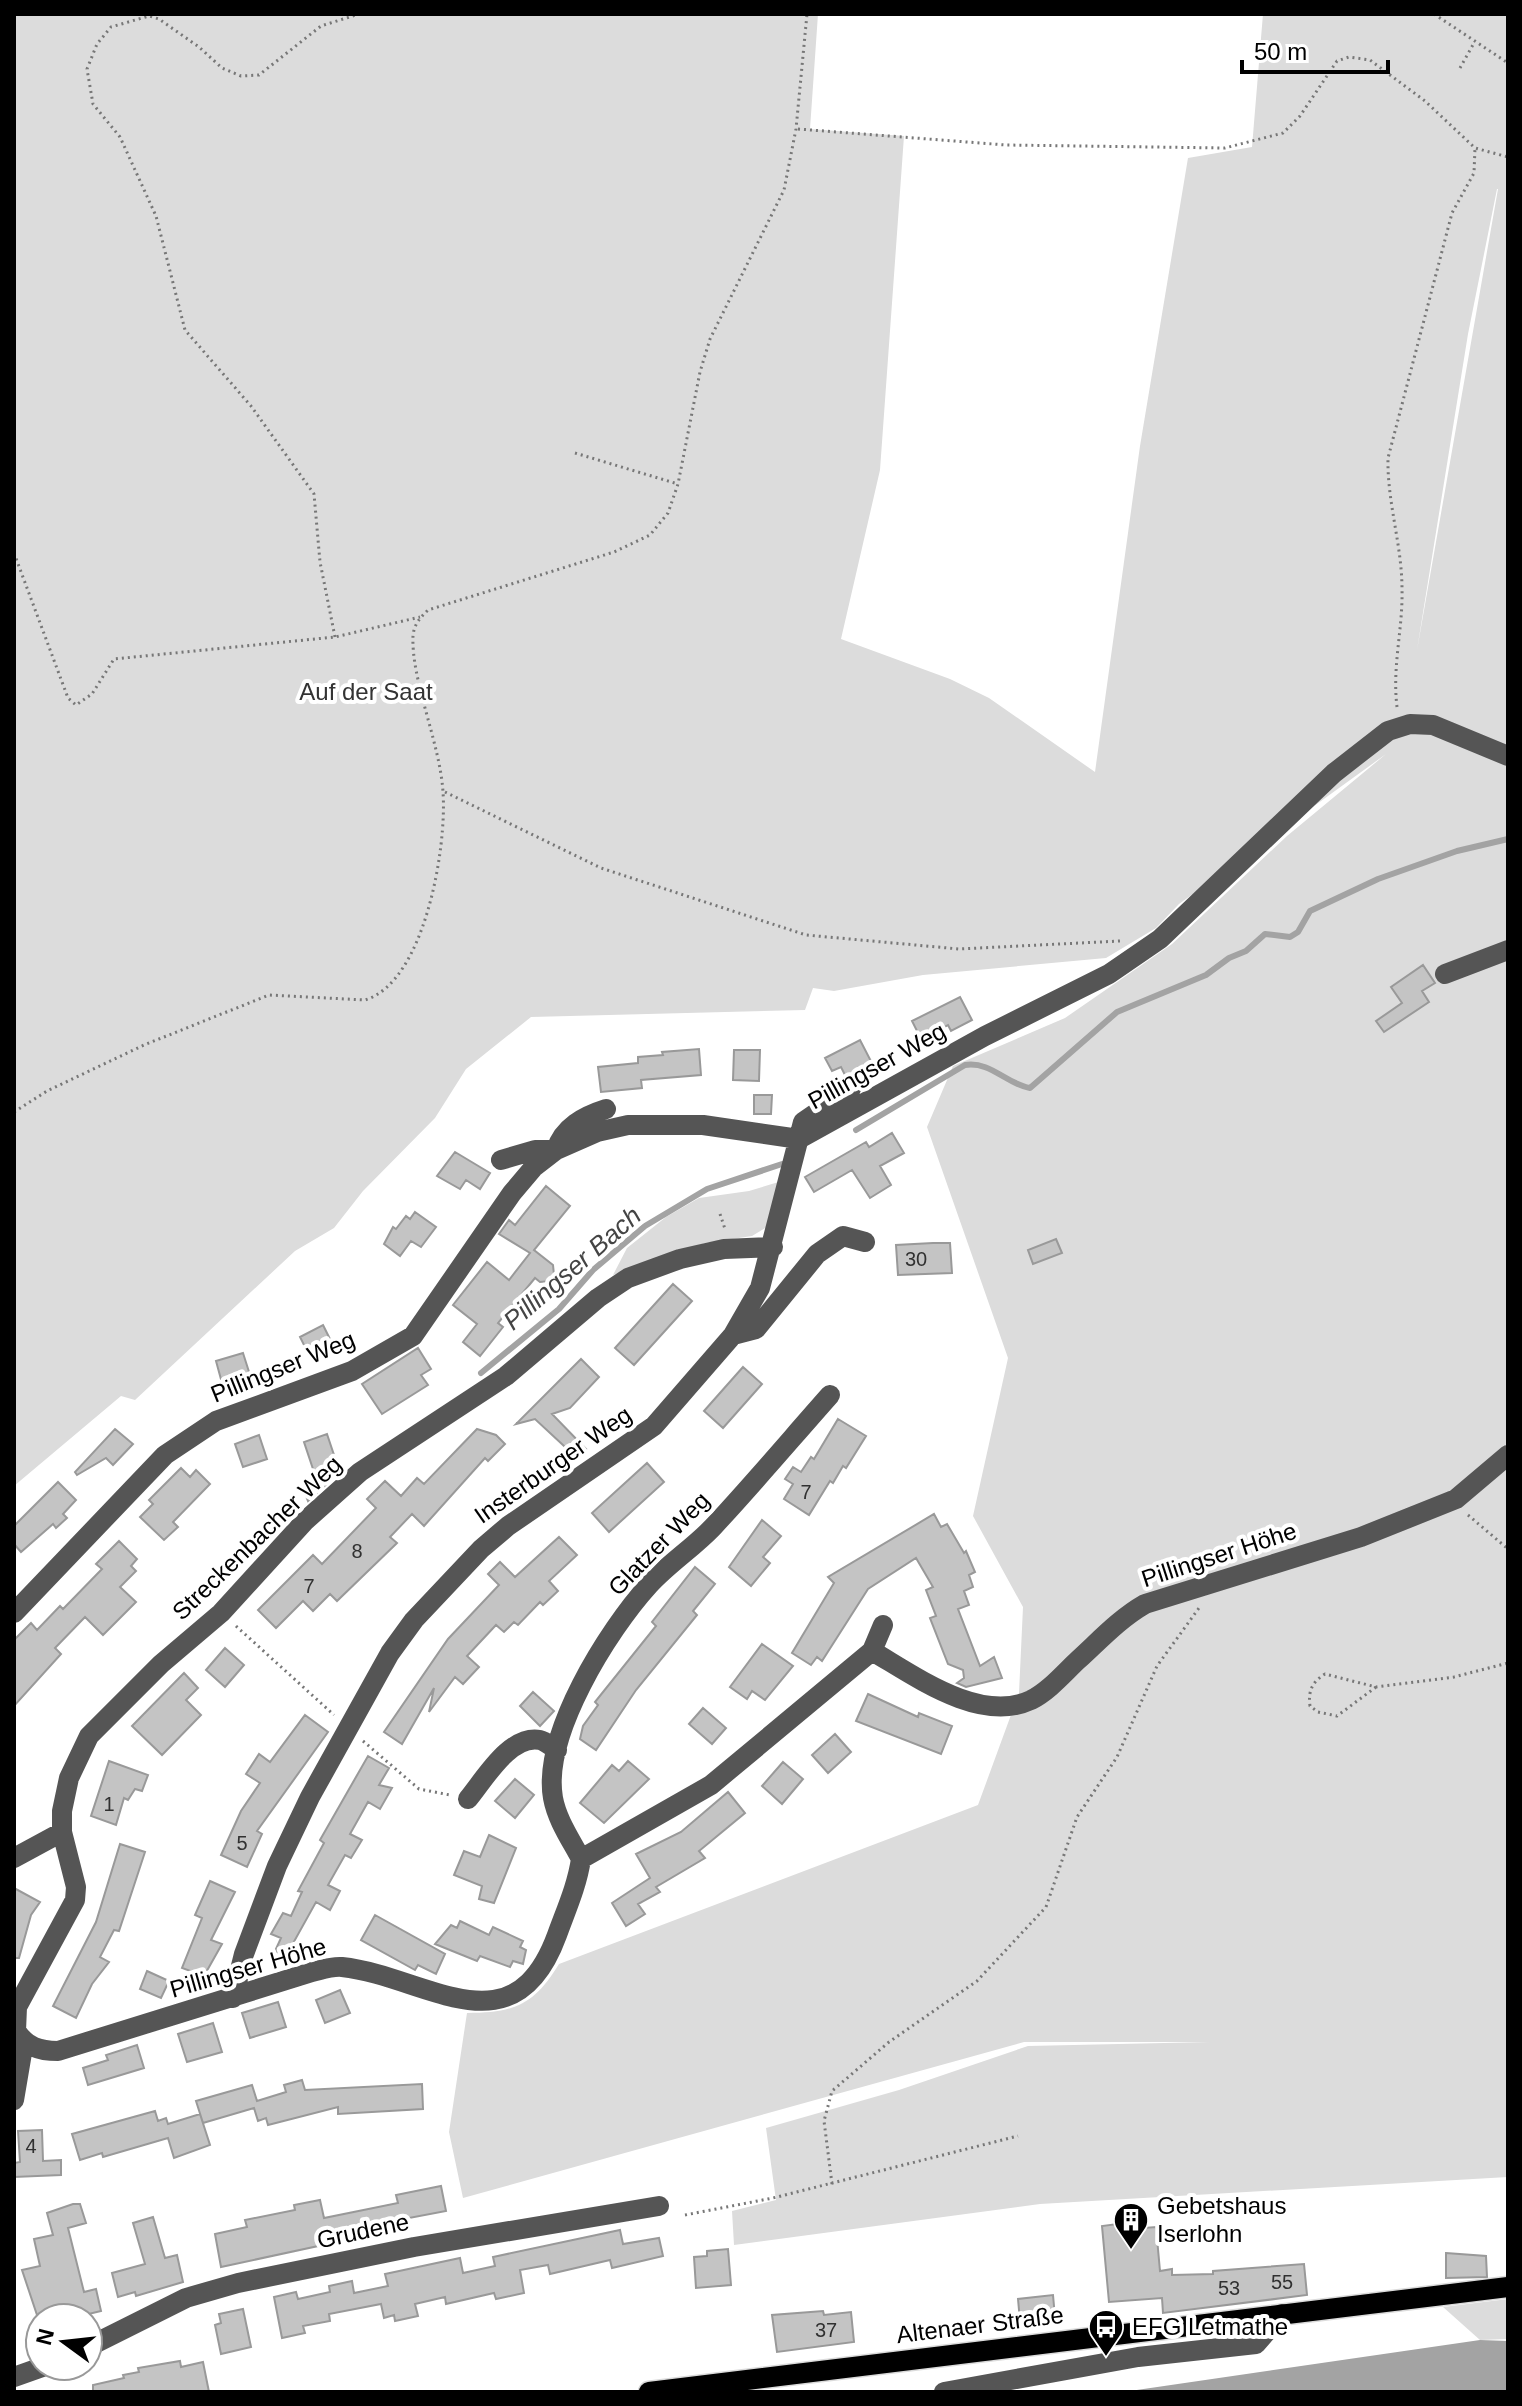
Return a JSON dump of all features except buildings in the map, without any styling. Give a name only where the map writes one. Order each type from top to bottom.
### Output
[{"type":"main road","name":"Altenaer Straße","points":[[649,2392],[1508,2287]]},
{"type":"street","points":[[1400,727],[1433,725],[1508,756]]},
{"type":"street","name":"Pillingser Weg","points":[[14,1613],[165,1455],[216,1421],[352,1371],[413,1336],[512,1193],[534,1167],[556,1150],[597,1132],[628,1125],[703,1125],[799,1139],[985,1036],[1109,974],[1160,939],[1334,773],[1380,737],[1400,727]]},
{"type":"street","points":[[1445,974],[1508,950]]},
{"type":"street","points":[[799,1139],[803,1122],[851,1089]]},
{"type":"street","points":[[501,1160],[535,1150],[556,1150],[560,1138],[584,1116],[606,1109]]},
{"type":"street","name":"Insterburger Weg","points":[[233,1998],[244,1954],[277,1866],[310,1797],[390,1653],[414,1620],[464,1566],[508,1526],[654,1426],[733,1335],[760,1288],[799,1139]]},
{"type":"street","points":[[733,1335],[756,1329],[817,1254],[843,1236],[865,1242]]},
{"type":"street","name":"Streckenbacher Weg","points":[[62,1832],[69,1778],[89,1736],[161,1664],[221,1613],[305,1521],[360,1472],[506,1376],[628,1278],[680,1259],[724,1249],[773,1247]]},
{"type":"street","name":"Glatzer Weg","points":[[581,1859],[553,1798],[557,1750],[574,1704],[604,1646],[649,1585],[711,1529],[830,1395]]},
{"type":"street","name":"Pillingser Höhe","points":[[872,1651],[948,1691],[988,1707],[1004,1708],[1035,1698],[1133,1611],[1187,1588],[1215,1585],[1361,1537],[1456,1499],[1508,1455]]},
{"type":"street","points":[[581,1859],[711,1785],[872,1651],[883,1625]]},
{"type":"street","points":[[462,1798],[508,1751],[523,1742],[540,1740],[557,1750]]},
{"type":"street","points":[[14,1858],[62,1832],[76,1887],[75,1900],[17,2007],[14,2100]]},
{"type":"street","name":"Pillingser Höhe","points":[[18,2035],[39,2050],[58,2051],[339,1967],[468,2000],[514,1996],[542,1971],[578,1877],[581,1859]]},
{"type":"street","name":"Grudene","points":[[104,2339],[186,2298],[238,2283],[414,2247],[659,2206]]},
{"type":"street","points":[[944,2392],[1138,2357],[1256,2344],[1282,2314]]},
{"type":"path","points":[[335,637],[320,562],[314,494],[251,406],[185,330],[156,216],[120,137],[93,104],[87,69],[97,44],[111,27],[149,16],[159,19],[199,47],[222,68],[241,76],[259,75],[321,26],[359,14]]},
{"type":"path","points":[[14,1112],[47,1091],[144,1045],[269,995],[297,994],[354,1001],[376,997],[389,987],[409,958],[426,915],[442,832],[443,791],[435,737],[413,652],[413,632],[428,610],[614,552],[650,535],[668,513],[678,484],[704,355],[780,200],[796,129],[807,14]]},
{"type":"path","points":[[1434,14],[1508,63]]},
{"type":"path","points":[[1460,68],[1474,43]]},
{"type":"path","points":[[796,129],[1006,145],[1225,148],[1283,133],[1300,116],[1337,61],[1349,57],[1370,60],[1425,101],[1475,148],[1508,157]]},
{"type":"path","points":[[1400,727],[1394,668],[1402,587],[1388,458],[1452,213],[1474,173],[1475,148]]},
{"type":"path","points":[[575,453],[678,484]]},
{"type":"path","points":[[14,553],[68,698],[76,705],[92,694],[114,659],[335,637],[421,617]]},
{"type":"path","points":[[443,791],[601,868],[806,935],[959,949],[1160,939]]},
{"type":"path","points":[[1456,1499],[1477,1524],[1508,1549]]},
{"type":"path","points":[[832,2184],[824,2121],[832,2091],[889,2042],[977,1981],[1046,1907],[1077,1817],[1117,1757],[1157,1666],[1215,1585]]},
{"type":"path","points":[[221,1613],[419,1789],[462,1798]]},
{"type":"path","points":[[1376,1687],[1337,1716],[1318,1712],[1310,1706],[1308,1693],[1325,1674],[1376,1687],[1454,1677],[1508,1663]]},
{"type":"path","points":[[685,2215],[832,2184],[1018,2136]]},
{"type":"green space","name":"Auf der Saat","points":[[14,14],[818,14],[810,129],[904,136],[880,470],[841,639],[950,679],[989,698],[1095,772],[1140,446],[1188,158],[1252,147],[1263,14],[1508,14],[1508,2177],[1040,2204],[734,2245],[732,2211],[776,2200],[766,2128],[899,2090],[1028,2046],[1210,2042],[1024,2042],[463,2198],[449,2132],[467,2013],[498,2011],[521,2004],[541,1989],[559,1964],[978,1805],[1019,1693],[1023,1607],[973,1516],[1008,1358],[927,1127],[953,1066],[1065,1018],[1172,944],[1287,836],[1386,754],[1179,904],[1156,928],[1106,958],[923,975],[834,991],[813,988],[805,1010],[531,1017],[466,1069],[435,1118],[363,1191],[334,1228],[295,1251],[135,1400],[121,1396],[14,1486]],"holes":[[[1498,189],[1417,650],[1468,334]]]},
{"type":"green space","points":[[785,1180],[770,1225],[752,1236],[705,1243],[613,1275],[627,1248],[666,1217],[699,1198],[749,1191]]},
{"type":"green space","points":[[1508,2299],[1508,2339],[1480,2340],[1443,2307]]},
{"type":"shaded area","points":[[1480,2340],[1508,2341],[1508,2392],[1123,2392]]},
{"type":"waterway","name":"Pillingser Bach","points":[[856,1130],[965,1065],[983,1066],[1030,1088],[1117,1012],[1206,975],[1229,958],[1246,951],[1265,934],[1290,937],[1298,932],[1310,911],[1378,879],[1457,851],[1508,839]]},
{"type":"waterway","name":"Pillingser Bach","points":[[481,1373],[559,1309],[593,1270],[645,1226],[707,1189],[782,1164]]},
{"type":"place","name":"Gebetshaus Iserlohn","points":[[1131,2251]]},
{"type":"place","name":"EFG Letmathe","points":[[1106,2358]]}]
